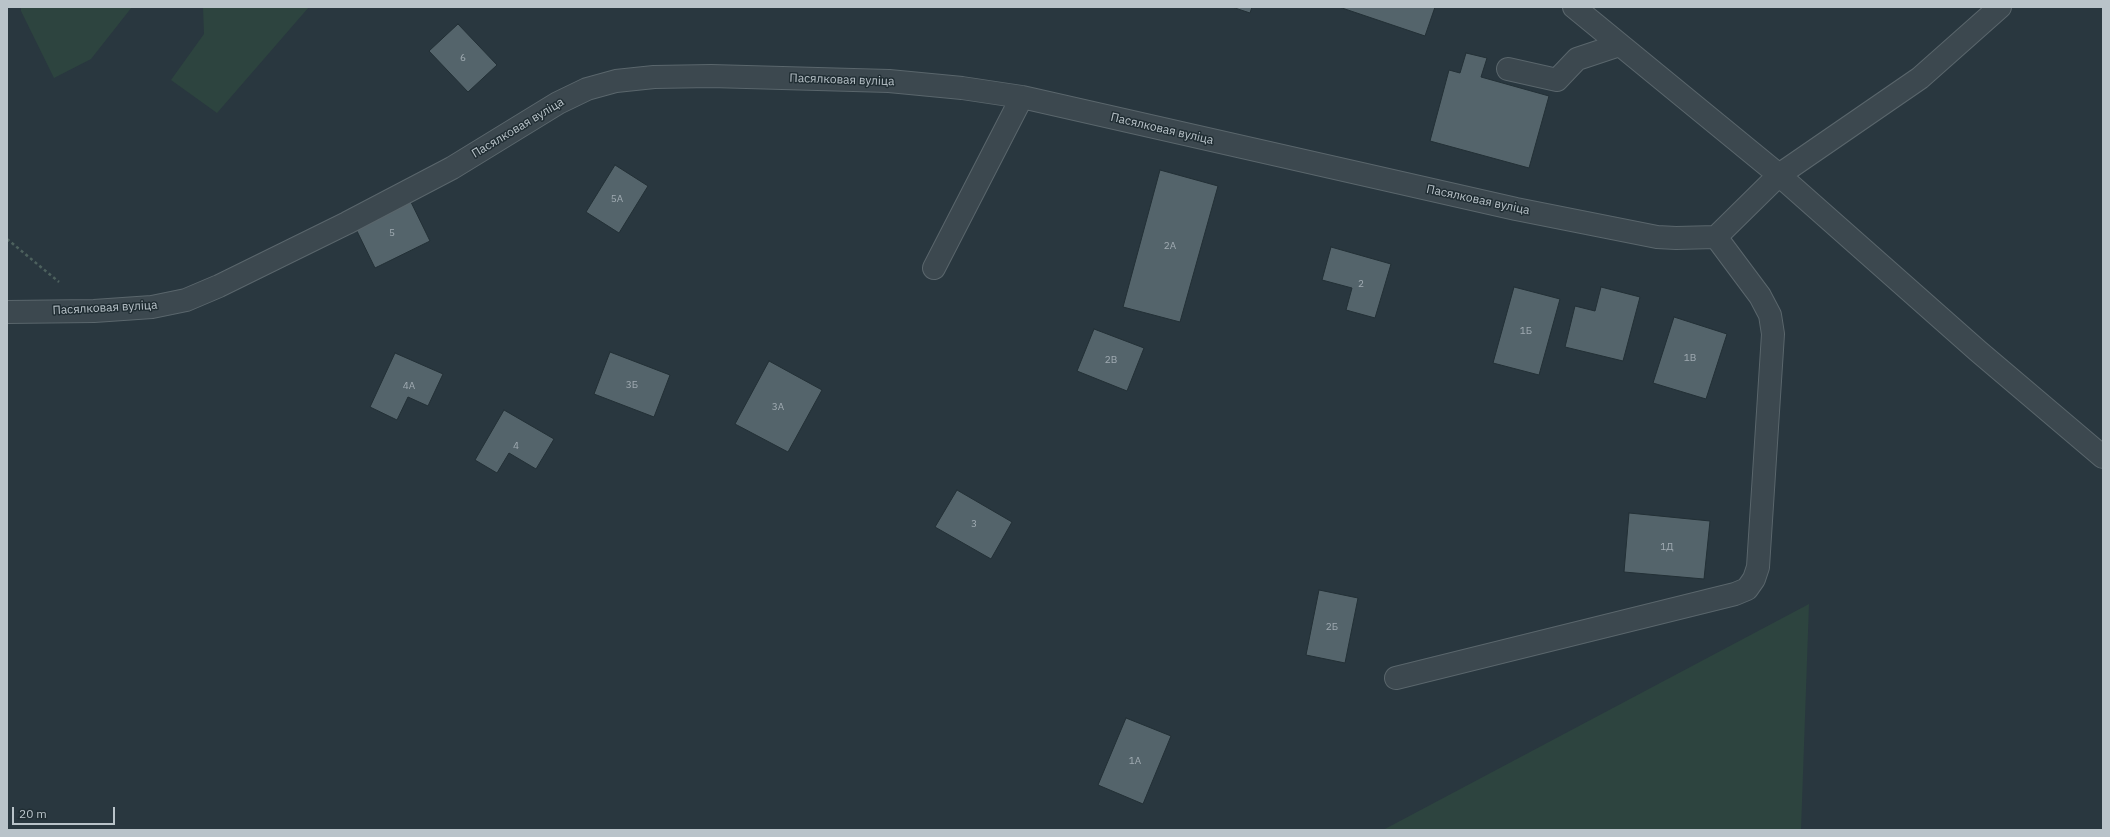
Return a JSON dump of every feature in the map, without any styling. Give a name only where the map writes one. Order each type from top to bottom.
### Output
[{"type":"street","points":[[1574,7],[1779,175],[1978,351],[2103,456]]},
{"type":"street","points":[[1396,678],[1735,594],[1747,589],[1754,579],[1758,567],[1773,334],[1770,315],[1760,296],[1716,237],[1779,175],[1920,78],[2000,7]]},
{"type":"street","points":[[1508,69],[1557,80],[1577,59],[1619,44]]},
{"type":"street","name":"Пасялковая вуліца","points":[[7,312],[94,311],[152,307],[186,300],[219,286],[347,223],[452,168],[558,103],[586,89],[616,81],[654,77],[711,76],[889,81],[962,88],[1022,97],[1524,211],[1657,237],[1716,237]]},
{"type":"street","points":[[934,268],[1022,97]]},
{"type":"path","points":[[7,239],[94,311]]},
{"type":"green space","points":[[21,7],[132,7],[91,59],[54,78],[21,11]]},
{"type":"green space","points":[[203,7],[309,7],[217,113],[171,80],[204,34]]},
{"type":"green space","points":[[1809,604],[1801,830],[1383,830]]},
{"type":"building","points":[[1232,7],[1252,7],[1250,13]]},
{"type":"building","points":[[1339,7],[1435,7],[1425,36]]},
{"type":"building","points":[[458,24],[497,65],[468,92],[429,51]]},
{"type":"building","points":[[1466,53],[1487,58],[1481,77],[1549,96],[1529,168],[1430,141],[1449,70],[1460,73]]},
{"type":"building","points":[[615,165],[648,186],[619,233],[586,212]]},
{"type":"building","points":[[1160,170],[1218,186],[1180,322],[1123,307]]},
{"type":"building","points":[[409,198],[430,241],[375,268],[354,225]]},
{"type":"building","points":[[1331,247],[1391,264],[1375,318],[1346,310],[1352,288],[1322,280]]},
{"type":"building","points":[[1514,287],[1560,299],[1539,375],[1493,363]]},
{"type":"building","points":[[1601,287],[1640,297],[1623,361],[1565,347],[1575,306],[1595,311]]},
{"type":"building","points":[[1674,317],[1727,334],[1706,399],[1653,383]]},
{"type":"building","points":[[1094,329],[1144,348],[1127,391],[1077,371]]},
{"type":"building","points":[[610,352],[670,375],[654,417],[594,394]]},
{"type":"building","points":[[395,353],[443,374],[428,406],[408,397],[397,420],[370,407]]},
{"type":"building","points":[[769,361],[822,390],[788,452],[735,424]]},
{"type":"building","points":[[504,410],[554,439],[536,469],[509,453],[497,473],[475,460]]},
{"type":"building","points":[[957,490],[1012,522],[991,559],[935,527]]},
{"type":"building","points":[[1629,513],[1710,521],[1704,579],[1624,572]]},
{"type":"building","points":[[1319,590],[1358,598],[1345,663],[1306,655]]},
{"type":"building","points":[[1126,718],[1171,736],[1143,804],[1098,785]]}]
